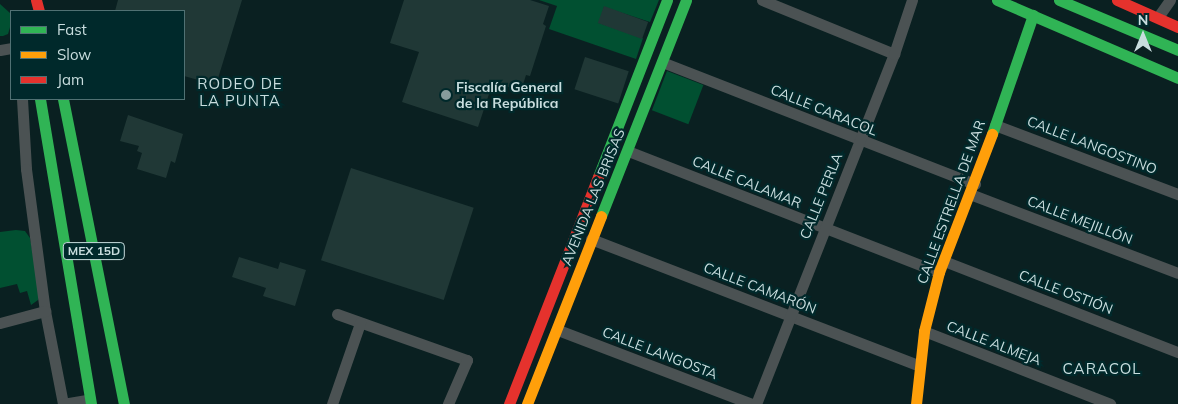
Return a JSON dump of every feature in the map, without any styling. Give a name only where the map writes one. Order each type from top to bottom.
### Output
[{"type":"main road","name":"AVENIDA LAS BRISAS","points":[[509,404],[667,0]]},
{"type":"main road","name":"AVENIDA LAS BRISAS","points":[[528,404],[686,0]]},
{"type":"main road","points":[[997,0],[1178,78]]},
{"type":"main road","points":[[1059,0],[1178,50]]},
{"type":"main road","points":[[1117,0],[1178,27]]},
{"type":"main road","name":"CALLE ESTRELLA DE MAR","points":[[916,404],[918,365],[924,331],[939,272],[973,189],[1033,15]]},
{"type":"main road","name":"MEX 15D","points":[[40,100],[90,402]]},
{"type":"main road","points":[[58,100],[83,193]]},
{"type":"main road","name":"MEX 15D","points":[[63,100],[124,404]]},
{"type":"main road","points":[[558,281],[573,287]]},
{"type":"street","points":[[762,0],[894,54]]},
{"type":"street","name":"CALLE PERLA","points":[[756,404],[894,54],[912,0]]},
{"type":"street","points":[[1158,18],[1170,0]]},
{"type":"street","name":"CALLE CARACOL","points":[[662,62],[973,189]]},
{"type":"street","points":[[22,100],[26,169],[45,311],[63,404],[90,402]]},
{"type":"street","name":"CALLE LANGOSTINO","points":[[995,125],[1178,194]]},
{"type":"street","name":"CALLE CALAMAR","points":[[628,151],[824,229],[939,272]]},
{"type":"street","name":"CALLE MEJILLÓN","points":[[973,189],[1178,273]]},
{"type":"street","name":"CALLE CAMARÓN","points":[[592,240],[918,365]]},
{"type":"street","name":"CALLE OSTIÓN","points":[[944,261],[1178,352]]},
{"type":"street","points":[[0,323],[45,311]]},
{"type":"street","points":[[337,314],[467,360],[448,404]]},
{"type":"street","points":[[332,404],[360,323]]},
{"type":"street","name":"CALLE LANGOSTA","points":[[558,330],[752,404]]},
{"type":"street","name":"CALLE ALMEJA","points":[[924,331],[1110,404]]},
{"type":"green space","points":[[539,0],[659,0],[650,22],[604,7],[599,23],[643,38],[636,59],[549,29],[557,6]]},
{"type":"green space","points":[[0,4],[10,13],[10,27],[8,34],[0,36]]},
{"type":"green space","points":[[667,71],[703,85],[688,124],[652,110]]},
{"type":"green space","points":[[25,231],[30,238],[40,294],[38,300],[31,305],[27,291],[20,293],[17,284],[0,288],[0,232]]},
{"type":"building","points":[[118,0],[242,0],[216,85],[185,76],[185,10],[115,10]]},
{"type":"building","points":[[404,0],[530,0],[549,6],[543,24],[546,26],[530,76],[526,75],[521,91],[493,82],[478,127],[402,102],[419,52],[390,43]]},
{"type":"building","points":[[604,6],[648,22],[642,39],[598,23]]},
{"type":"building","points":[[585,57],[629,71],[618,104],[574,89]]},
{"type":"building","points":[[128,115],[183,134],[175,163],[171,161],[166,178],[137,169],[142,153],[137,151],[139,146],[120,141]]},
{"type":"building","points":[[351,168],[474,208],[444,300],[321,260]]},
{"type":"building","points":[[239,257],[278,269],[280,262],[306,270],[295,306],[263,296],[266,288],[232,277]]},
{"type":"traffic: fast","points":[[598,177],[667,0]]},
{"type":"traffic: fast","points":[[601,216],[686,0]]},
{"type":"traffic: fast","points":[[997,0],[1178,78]]},
{"type":"traffic: fast","points":[[1059,0],[1178,50]]},
{"type":"traffic: fast","points":[[992,134],[1033,15]]},
{"type":"traffic: fast","points":[[40,100],[91,404]]},
{"type":"traffic: fast","points":[[63,100],[124,404]]},
{"type":"traffic: slow","points":[[916,404],[924,331],[939,272],[992,134]]},
{"type":"traffic: slow","points":[[527,404],[601,216]]},
{"type":"traffic: jam","points":[[36,0],[39,10]]},
{"type":"traffic: jam","points":[[1117,0],[1178,27]]},
{"type":"traffic: jam","points":[[509,404],[598,177]]},
{"type":"place","name":"Fiscalía General de la República","points":[[446,95]]},
{"type":"district","name":"RODEO DE LA PUNTA","points":[[240,92]]},
{"type":"district","name":"CARACOL","points":[[1102,369]]}]
